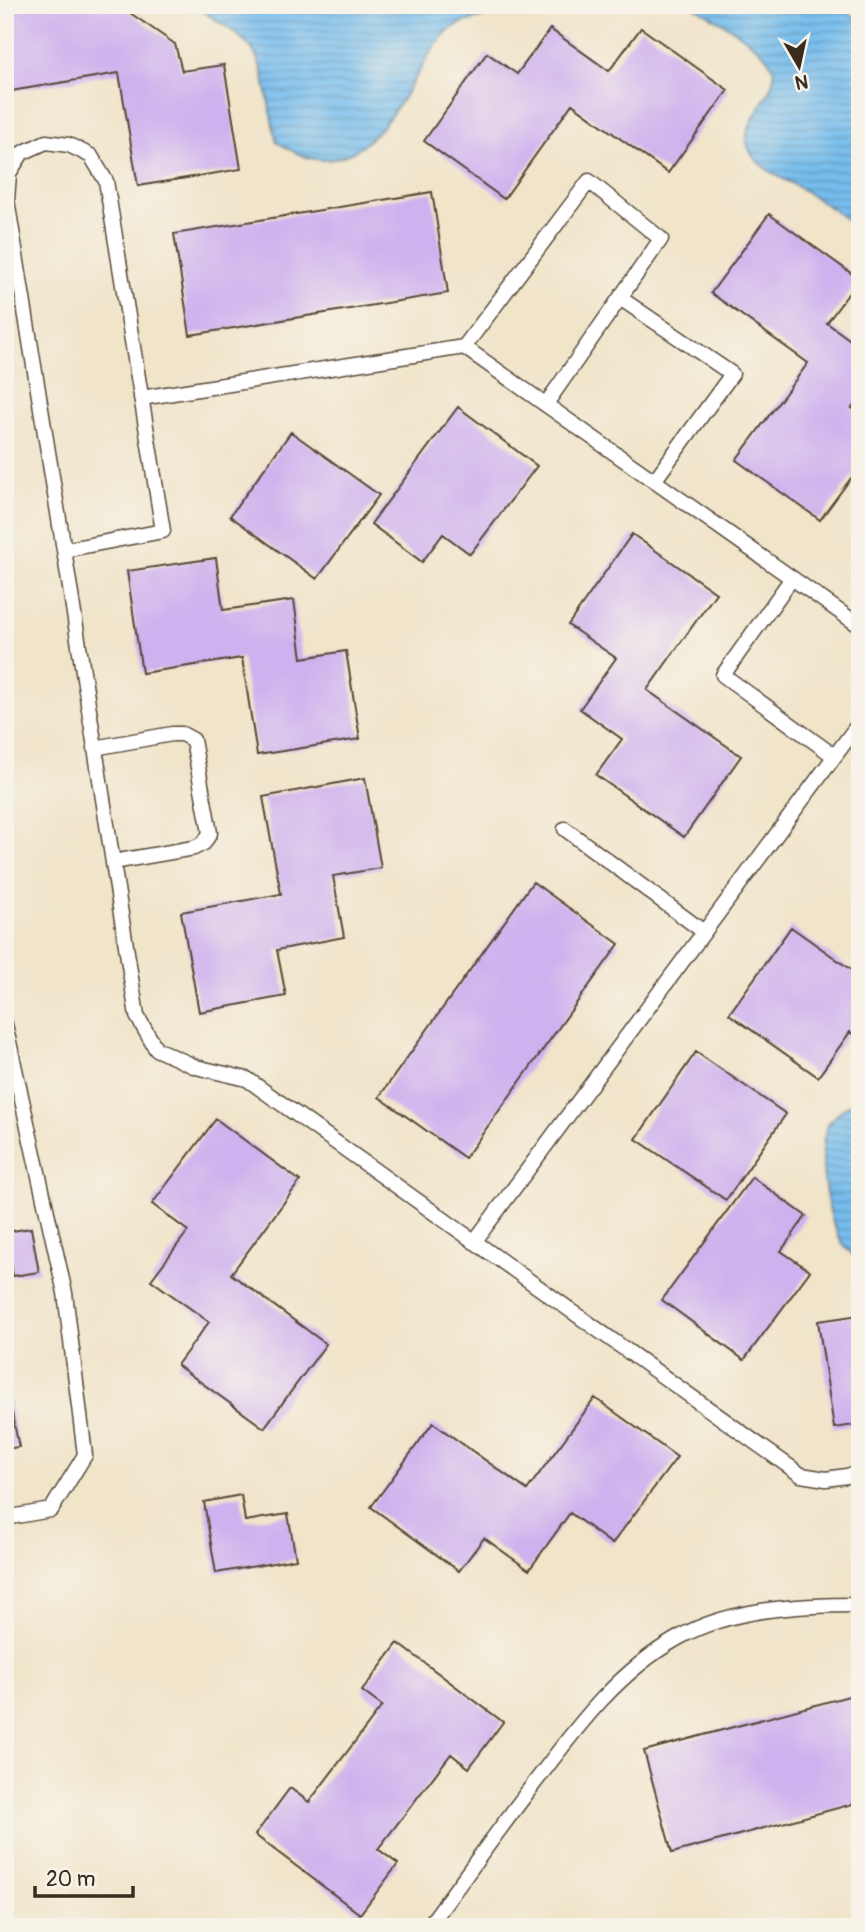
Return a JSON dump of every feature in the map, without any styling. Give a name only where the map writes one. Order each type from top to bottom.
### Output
[{"type":"lane","points":[[64,550],[163,531],[106,181],[91,156],[69,145],[46,142],[22,153],[9,173],[7,200],[138,1016],[156,1049],[196,1067],[247,1079],[801,1475],[826,1479],[860,1474]]},
{"type":"lane","points":[[464,347],[589,181],[661,239],[546,404]]},
{"type":"lane","points":[[620,298],[732,374],[654,481]]},
{"type":"lane","points":[[141,398],[464,347],[860,626]]},
{"type":"lane","points":[[792,578],[723,675],[834,756]]},
{"type":"lane","points":[[474,1242],[860,722]]},
{"type":"lane","points":[[94,747],[172,734],[182,734],[194,740],[210,833],[204,843],[194,848],[113,862]]},
{"type":"lane","points":[[565,829],[704,932]]},
{"type":"lane","points":[[5,1024],[65,1293],[85,1455],[51,1510],[5,1518]]},
{"type":"lane","points":[[428,1927],[591,1710],[642,1661],[680,1637],[724,1620],[770,1610],[860,1605]]},
{"type":"water","points":[[193,5],[570,5],[490,15],[451,29],[437,43],[400,102],[376,133],[362,146],[329,160],[306,157],[277,142],[262,71],[254,52],[235,33]]},
{"type":"water","points":[[691,5],[833,5],[860,19],[860,231],[800,188],[767,170],[754,157],[748,145],[747,134],[771,87],[774,75],[772,65],[740,35]]},
{"type":"water","points":[[860,1099],[860,1257],[850,1252],[835,1228],[826,1192],[823,1155],[824,1139],[830,1122],[841,1110]]},
{"type":"building","points":[[5,5],[101,5],[102,9],[120,6],[175,44],[182,71],[224,65],[241,169],[138,186],[119,73],[5,92]]},
{"type":"building","points":[[641,28],[728,90],[668,173],[572,104],[504,199],[424,141],[487,53],[517,74],[550,29],[609,71]]},
{"type":"building","points":[[432,192],[448,293],[190,335],[174,234]]},
{"type":"building","points":[[769,214],[859,279],[827,323],[860,347],[860,398],[852,408],[860,414],[860,466],[820,520],[736,460],[808,363],[711,293]]},
{"type":"building","points":[[458,407],[537,466],[470,554],[443,534],[422,562],[371,524]]},
{"type":"building","points":[[291,432],[379,495],[317,579],[230,516]]},
{"type":"building","points":[[632,534],[716,593],[647,690],[741,756],[684,837],[596,775],[622,739],[580,709],[616,658],[568,625]]},
{"type":"building","points":[[216,558],[223,610],[294,600],[302,658],[346,651],[360,739],[257,755],[242,658],[142,673],[127,571]]},
{"type":"building","points":[[365,778],[381,868],[333,876],[344,937],[277,950],[286,996],[199,1012],[181,912],[281,894],[263,797]]},
{"type":"building","points":[[533,882],[619,944],[465,1158],[379,1097]]},
{"type":"building","points":[[791,927],[860,976],[860,1039],[850,1032],[818,1077],[729,1014]]},
{"type":"building","points":[[696,1052],[786,1114],[726,1200],[636,1139]]},
{"type":"building","points":[[216,1119],[300,1181],[231,1274],[326,1344],[264,1428],[177,1365],[209,1322],[151,1280],[188,1231],[152,1204]]},
{"type":"building","points":[[752,1177],[806,1216],[781,1251],[810,1271],[744,1360],[662,1300]]},
{"type":"building","points":[[31,1228],[39,1272],[13,1276],[6,1232]]},
{"type":"building","points":[[860,1315],[860,1424],[834,1428],[818,1321]]},
{"type":"building","points":[[5,1379],[19,1447],[5,1449]]},
{"type":"building","points":[[595,1398],[677,1457],[612,1544],[570,1513],[529,1570],[484,1538],[459,1571],[371,1507],[433,1423],[527,1490]]},
{"type":"building","points":[[241,1495],[245,1521],[288,1514],[296,1559],[216,1573],[204,1502]]},
{"type":"building","points":[[398,1643],[503,1722],[469,1768],[451,1754],[378,1849],[398,1864],[360,1914],[255,1835],[290,1788],[309,1802],[382,1706],[362,1691]]},
{"type":"building","points":[[860,1693],[860,1802],[672,1853],[644,1751]]}]
